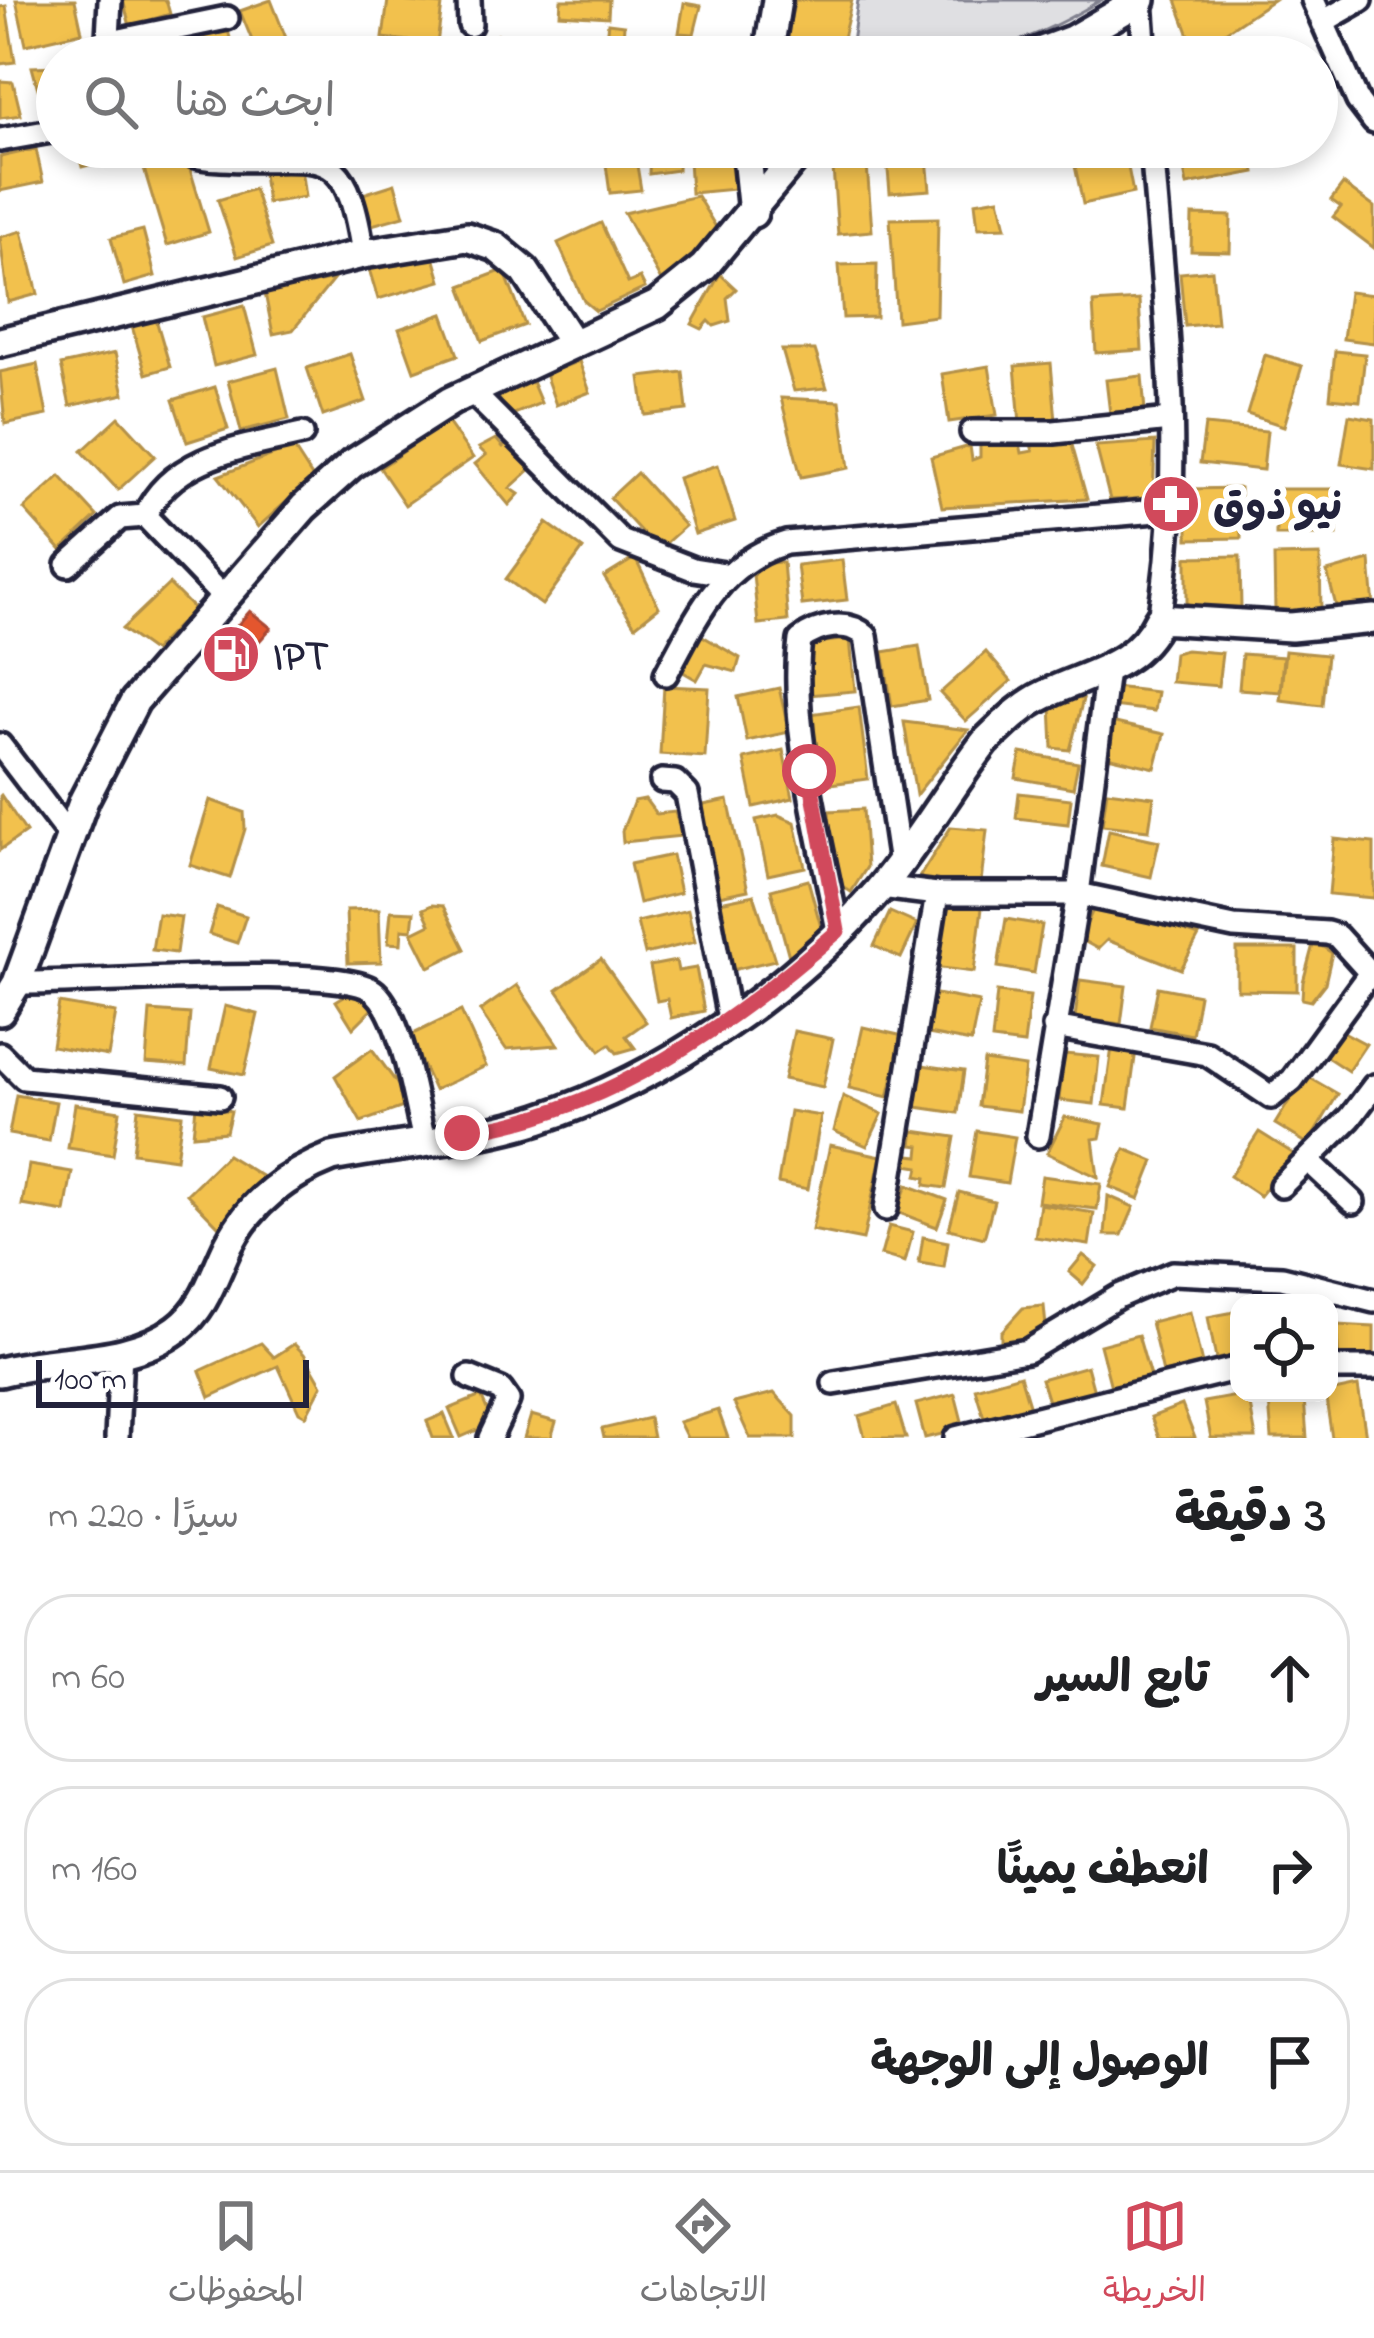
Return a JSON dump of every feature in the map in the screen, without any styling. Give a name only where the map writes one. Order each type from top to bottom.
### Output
[{"type":"street","points":[[109,36],[110,0]]},
{"type":"street","points":[[469,0],[470,25]]},
{"type":"street","points":[[777,0],[778,36]]},
{"type":"street","points":[[1079,36],[1141,0],[1144,36]]},
{"type":"street","points":[[1312,0],[1332,36]]},
{"type":"street","points":[[1326,20],[1361,0]]},
{"type":"street","points":[[160,36],[226,18]]},
{"type":"street","points":[[1338,52],[1353,91],[1374,122]]},
{"type":"street","points":[[0,140],[36,134]]},
{"type":"street","points":[[333,168],[350,189],[363,254]]},
{"type":"street","points":[[748,168],[753,213]]},
{"type":"street","points":[[0,1011],[17,982],[70,837],[135,701],[223,597],[352,464],[470,391],[657,305],[704,267],[788,168]]},
{"type":"street","points":[[0,1372],[121,1352],[161,1338],[190,1318],[242,1224],[277,1184],[332,1157],[498,1128],[571,1107],[730,1019],[838,931],[881,887],[971,760],[1008,720],[1041,696],[1107,670],[1139,648],[1159,619],[1168,510],[1170,420],[1153,168]]},
{"type":"street","points":[[0,342],[363,254],[443,237],[467,237],[496,247],[525,271],[572,343]]},
{"type":"street","points":[[470,391],[621,541],[693,569],[725,574]]},
{"type":"street","points":[[972,432],[1054,431],[1170,420]]},
{"type":"street","points":[[145,516],[157,494],[203,461],[302,434]]},
{"type":"street","points":[[666,674],[725,574],[754,552],[786,543],[1168,510]]},
{"type":"street","points":[[145,516],[223,597]]},
{"type":"street","points":[[68,565],[120,518],[145,516]]},
{"type":"street","points":[[1159,619],[1291,627],[1374,619]]},
{"type":"street","points":[[838,931],[802,711],[798,654],[800,640],[811,631],[846,626],[866,636],[900,864]]},
{"type":"street","points":[[1038,1136],[1078,894],[1107,670]]},
{"type":"street","points":[[0,746],[70,837]]},
{"type":"street","points":[[662,781],[675,782],[687,794],[730,1019]]},
{"type":"street","points":[[881,887],[937,893],[1078,894],[1234,927],[1327,933],[1337,936],[1372,975],[1292,1080],[1270,1097],[1207,1054],[1054,1027]]},
{"type":"street","points":[[886,1209],[937,893]]},
{"type":"street","points":[[17,982],[316,979],[367,986],[387,1006],[424,1139]]},
{"type":"street","points":[[0,1054],[24,1078],[220,1097]]},
{"type":"street","points":[[1280,1186],[1309,1161],[1374,1085]]},
{"type":"street","points":[[1309,1161],[1353,1202]]},
{"type":"street","points":[[834,1383],[1028,1352],[1119,1296],[1172,1273],[1282,1278],[1374,1301]]},
{"type":"street","points":[[117,1438],[121,1352]]},
{"type":"street","points":[[1338,1368],[1374,1368]]},
{"type":"street","points":[[956,1438],[1230,1370]]},
{"type":"street","points":[[469,1377],[502,1390],[508,1400],[490,1438]]},
{"type":"shaded area","points":[[858,0],[1101,0],[1029,36],[853,36]]},
{"type":"building: سكن","points":[[16,0],[75,0],[82,32],[36,36],[36,43],[26,45]]},
{"type":"building: سكن","points":[[123,0],[166,0],[170,14],[130,26]]},
{"type":"building: سكن","points":[[271,0],[285,36],[250,36],[240,11]]},
{"type":"building: سكن","points":[[388,0],[442,5],[438,36],[383,36]]},
{"type":"building: سكن","points":[[561,0],[609,0],[608,17],[560,14]]},
{"type":"building: سكن","points":[[795,0],[852,0],[843,36],[787,36]]},
{"type":"building: سكن","points":[[1176,0],[1273,0],[1219,36],[1189,36]]},
{"type":"building: سكن","points":[[684,3],[701,6],[694,34],[679,33]]},
{"type":"building: سكن","points":[[6,6],[15,62],[0,64],[0,7]]},
{"type":"building: سكن","points":[[226,22],[230,36],[192,36],[191,32]]},
{"type":"building: سكن","points":[[608,23],[624,25],[623,36],[606,36]]},
{"type":"building: سكن","points":[[0,81],[13,82],[21,115],[0,118]]},
{"type":"building: سكن","points":[[36,149],[36,168],[40,168],[43,182],[0,191],[0,157]]},
{"type":"building: سكن","points":[[190,168],[209,232],[167,245],[144,169]]},
{"type":"building: سكن","points":[[301,168],[305,197],[267,203],[263,174]]},
{"type":"building: سكن","points":[[607,168],[637,168],[641,190],[610,193]]},
{"type":"building: سكن","points":[[649,168],[678,168],[678,170],[649,174]]},
{"type":"building: سكن","points":[[690,168],[733,168],[735,189],[691,193]]},
{"type":"building: سكن","points":[[833,168],[867,168],[872,231],[838,234]]},
{"type":"building: سكن","points":[[888,168],[928,168],[930,190],[890,193]]},
{"type":"building: سكن","points":[[1075,168],[1128,168],[1133,193],[1083,204]]},
{"type":"building: سكن","points":[[1184,168],[1254,168],[1255,172],[1187,185]]},
{"type":"building: سكن","points":[[395,184],[404,216],[372,225],[363,194]]},
{"type":"building: سكن","points":[[1343,184],[1374,207],[1374,248],[1333,217],[1341,207],[1331,200]]},
{"type":"building: سكن","points":[[254,189],[272,246],[237,257],[218,200]]},
{"type":"building: سكن","points":[[697,196],[722,237],[664,286],[624,213]]},
{"type":"building: سكن","points":[[999,198],[1006,227],[978,228],[975,202]]},
{"type":"building: سكن","points":[[1192,215],[1231,216],[1230,252],[1191,251]]},
{"type":"building: سكن","points":[[938,218],[936,316],[897,321],[890,219]]},
{"type":"building: سكن","points":[[601,223],[628,283],[640,278],[645,288],[596,311],[584,301],[558,243]]},
{"type":"building: سكن","points":[[143,230],[155,276],[124,285],[111,238]]},
{"type":"building: سكن","points":[[22,231],[38,294],[8,302],[0,237]]},
{"type":"building: سكن","points":[[432,250],[441,281],[378,299],[369,269]]},
{"type":"building: سكن","points":[[877,264],[876,317],[843,318],[839,265]]},
{"type":"building: سكن","points":[[504,270],[525,325],[482,341],[461,286]]},
{"type":"building: سكن","points":[[1212,270],[1217,323],[1185,326],[1180,273]]},
{"type":"building: سكن","points":[[720,274],[736,289],[727,298],[730,321],[714,326],[709,321],[702,329],[692,324]]},
{"type":"building: سكن","points":[[334,279],[293,330],[273,334],[265,293]]},
{"type":"building: سكن","points":[[1349,292],[1374,295],[1374,343],[1343,339]]},
{"type":"building: سكن","points":[[1139,300],[1142,350],[1096,353],[1093,303]]},
{"type":"building: سكن","points":[[244,306],[257,355],[214,366],[202,317]]},
{"type":"building: سكن","points":[[443,314],[458,355],[414,371],[399,329]]},
{"type":"building: سكن","points":[[155,316],[170,367],[146,374],[131,323]]},
{"type":"building: سكن","points":[[782,350],[815,350],[827,388],[794,391]]},
{"type":"building: سكن","points":[[1335,351],[1365,354],[1360,401],[1330,398]]},
{"type":"building: سكن","points":[[115,353],[124,394],[70,406],[61,365]]},
{"type":"building: سكن","points":[[350,354],[366,401],[323,416],[307,368]]},
{"type":"building: سكن","points":[[1265,355],[1302,366],[1284,426],[1247,414]]},
{"type":"building: سكن","points":[[579,361],[590,392],[556,405],[545,374]]},
{"type":"building: سكن","points":[[1051,363],[1056,421],[1020,423],[1015,366]]},
{"type":"building: سكن","points":[[37,364],[47,415],[5,424],[0,372]]},
{"type":"building: سكن","points":[[989,366],[997,415],[949,422],[942,374]]},
{"type":"building: سكن","points":[[277,368],[289,419],[241,431],[228,381]]},
{"type":"building: سكن","points":[[528,372],[541,403],[507,417],[494,386]]},
{"type":"building: سكن","points":[[683,372],[687,410],[645,415],[640,377]]},
{"type":"building: سكن","points":[[1142,376],[1145,411],[1110,414],[1106,380]]},
{"type":"building: سكن","points":[[215,387],[228,429],[187,442],[173,400]]},
{"type":"building: سكن","points":[[781,398],[840,401],[849,468],[801,477]]},
{"type":"building: سكن","points":[[1349,415],[1374,419],[1374,469],[1341,464]]},
{"type":"building: سكن","points":[[119,417],[155,456],[118,490],[82,451]]},
{"type":"building: سكن","points":[[447,421],[473,458],[405,505],[380,468]]},
{"type":"building: سكن","points":[[1205,425],[1267,431],[1263,470],[1200,463]]},
{"type":"building: سكن","points":[[1070,438],[1087,499],[942,507],[931,457],[970,446],[972,460],[980,457],[980,444],[1020,443],[1022,453],[1033,451],[1030,441]]},
{"type":"building: سكن","points":[[496,439],[503,447],[513,439],[534,466],[510,488],[519,494],[509,505],[475,464],[486,455],[479,448]]},
{"type":"building: سكن","points":[[1155,442],[1153,498],[1110,500],[1096,446]]},
{"type":"building: سكن","points":[[293,447],[313,478],[258,527],[218,476]]},
{"type":"building: سكن","points":[[718,465],[735,521],[695,534],[678,478]]},
{"type":"building: سكن","points":[[637,473],[685,526],[658,550],[610,498]]},
{"type":"building: سكن","points":[[60,476],[97,516],[61,550],[24,509]]},
{"type":"building: سكن","points":[[1240,488],[1241,538],[1188,539],[1188,489]]},
{"type":"building: سكن","points":[[1276,489],[1337,489],[1337,535],[1276,535]]},
{"type":"building: سكن","points":[[547,523],[583,549],[542,605],[506,579]]},
{"type":"building: سكن","points":[[1320,555],[1321,611],[1275,611],[1274,556]]},
{"type":"building: سكن","points":[[1240,556],[1241,608],[1187,609],[1187,557]]},
{"type":"building: سكن","points":[[635,558],[659,607],[635,626],[604,577]]},
{"type":"building: سكن","points":[[842,560],[847,600],[802,605],[797,565]]},
{"type":"building: سكن","points":[[1370,560],[1374,608],[1339,617],[1327,572]]},
{"type":"building: سكن","points":[[783,562],[788,621],[758,624],[752,564]]},
{"type":"building: سكن","points":[[169,584],[194,609],[153,651],[122,629]]},
{"type":"building: سكن","points":[[699,634],[740,658],[736,672],[706,664],[697,680],[678,669]]},
{"type":"building: سكن","points":[[850,639],[855,691],[807,695],[806,644]]},
{"type":"building: سكن","points":[[919,646],[928,700],[892,706],[883,652]]},
{"type":"building: سكن","points":[[1285,651],[1327,655],[1322,705],[1280,700]]},
{"type":"building: سكن","points":[[986,652],[1011,681],[966,721],[940,693]]},
{"type":"building: سكن","points":[[1174,653],[1222,653],[1218,686],[1171,682]]},
{"type":"building: سكن","points":[[1242,654],[1283,657],[1280,692],[1239,689]]},
{"type":"building: سكن","points":[[664,686],[709,688],[705,757],[660,754]]},
{"type":"building: سكن","points":[[1114,687],[1157,692],[1154,711],[1111,706]]},
{"type":"building: سكن","points":[[779,688],[789,732],[747,741],[738,697]]},
{"type":"building: سكن","points":[[1061,697],[1083,699],[1070,750],[1053,748],[1051,705],[1059,706]]},
{"type":"building: سكن","points":[[859,707],[868,779],[822,785],[810,714]]},
{"type":"building: سكن","points":[[904,722],[968,730],[916,795]]},
{"type":"building: سكن","points":[[1111,722],[1164,734],[1155,768],[1103,756]]},
{"type":"building: سكن","points":[[783,750],[793,798],[754,807],[744,759]]},
{"type":"building: سكن","points":[[1021,753],[1078,763],[1073,788],[1016,778]]},
{"type":"building: سكن","points":[[1107,791],[1154,797],[1149,830],[1102,825]]},
{"type":"building: سكن","points":[[1019,793],[1071,799],[1068,824],[1016,818]]},
{"type":"building: سكن","points":[[0,796],[26,832],[0,850]]},
{"type":"building: سكن","points":[[645,799],[656,814],[675,812],[682,836],[623,842],[622,831],[634,801]]},
{"type":"building: سكن","points":[[210,800],[244,812],[245,829],[230,878],[190,865]]},
{"type":"building: سكن","points":[[728,800],[748,890],[714,897],[694,807]]},
{"type":"building: سكن","points":[[863,809],[867,867],[851,892],[834,881],[829,811]]},
{"type":"building: سكن","points":[[778,815],[795,822],[805,867],[768,875],[756,820]]},
{"type":"building: سكن","points":[[951,827],[987,830],[981,882],[926,884],[920,876]]},
{"type":"building: سكن","points":[[1109,830],[1159,841],[1151,877],[1102,866]]},
{"type":"building: سكن","points":[[1334,839],[1374,843],[1374,898],[1329,894]]},
{"type":"building: سكن","points":[[672,855],[680,893],[639,903],[630,864]]},
{"type":"building: سكن","points":[[808,880],[821,927],[790,960],[771,890]]},
{"type":"building: سكن","points":[[754,895],[775,960],[728,971],[715,903]]},
{"type":"building: سكن","points":[[1097,901],[1199,936],[1181,969],[1107,940],[1098,949],[1080,939]]},
{"type":"building: سكن","points":[[941,903],[982,908],[974,972],[933,967]]},
{"type":"building: سكن","points":[[443,906],[465,949],[429,967],[412,933],[430,924],[423,909]]},
{"type":"building: سكن","points":[[217,907],[246,916],[237,943],[209,934]]},
{"type":"building: سكن","points":[[379,909],[381,962],[348,963],[346,910]]},
{"type":"building: سكن","points":[[688,910],[695,942],[645,954],[637,922]]},
{"type":"building: سكن","points":[[391,911],[414,912],[412,930],[402,929],[401,944],[388,943]]},
{"type":"building: سكن","points":[[890,912],[917,924],[901,958],[874,946]]},
{"type":"building: سكن","points":[[158,914],[181,917],[176,953],[152,950]]},
{"type":"building: سكن","points":[[1006,919],[1042,925],[1034,973],[998,967]]},
{"type":"building: سكن","points":[[1314,941],[1332,953],[1325,983],[1311,1001],[1302,999]]},
{"type":"building: سكن","points":[[1237,949],[1297,949],[1297,991],[1237,990]]},
{"type":"building: سكن","points":[[601,959],[646,1022],[626,1036],[635,1048],[617,1053],[610,1044],[600,1051],[557,990]]},
{"type":"building: سكن","points":[[676,961],[678,971],[696,968],[704,1011],[671,1018],[667,999],[657,1001],[650,966]]},
{"type":"building: سكن","points":[[1080,980],[1126,986],[1121,1024],[1075,1018]]},
{"type":"building: سكن","points":[[517,985],[558,1045],[506,1049],[480,1011]]},
{"type":"building: سكن","points":[[360,986],[374,1007],[353,1028],[336,1001]]},
{"type":"building: سكن","points":[[1158,987],[1199,995],[1192,1035],[1150,1027]]},
{"type":"building: سكن","points":[[997,992],[1030,996],[1024,1044],[992,1040]]},
{"type":"building: سكن","points":[[931,993],[979,1002],[971,1042],[923,1033]]},
{"type":"building: سكن","points":[[59,1003],[116,1013],[108,1056],[52,1046]]},
{"type":"building: سكن","points":[[225,1006],[258,1014],[244,1075],[211,1068]]},
{"type":"building: سكن","points":[[150,1011],[190,1014],[186,1066],[146,1063]]},
{"type":"building: سكن","points":[[461,1011],[486,1066],[434,1090],[409,1036]]},
{"type":"building: سكن","points":[[863,1027],[903,1036],[888,1097],[849,1088]]},
{"type":"building: سكن","points":[[1338,1029],[1366,1044],[1348,1071],[1319,1052]]},
{"type":"building: سكن","points":[[794,1031],[833,1039],[823,1087],[784,1079]]},
{"type":"building: سكن","points":[[1112,1047],[1136,1050],[1128,1108],[1104,1105]]},
{"type":"building: سكن","points":[[372,1049],[412,1104],[361,1122],[335,1076]]},
{"type":"building: سكن","points":[[1064,1054],[1099,1057],[1094,1104],[1059,1100]]},
{"type":"building: سكن","points":[[984,1061],[1025,1067],[1019,1111],[978,1106]]},
{"type":"building: سكن","points":[[922,1065],[964,1071],[958,1113],[916,1107]]},
{"type":"building: سكن","points":[[1305,1075],[1338,1094],[1308,1144],[1275,1124]]},
{"type":"building: سكن","points":[[16,1095],[56,1102],[49,1141],[9,1134]]},
{"type":"building: سكن","points":[[843,1096],[882,1114],[867,1146],[834,1131]]},
{"type":"building: سكن","points":[[75,1104],[120,1111],[113,1155],[68,1148]]},
{"type":"building: سكن","points":[[196,1106],[231,1111],[226,1132],[193,1135]]},
{"type":"building: سكن","points":[[138,1109],[182,1115],[176,1159],[133,1153]]},
{"type":"building: سكن","points":[[790,1111],[821,1116],[808,1189],[778,1183]]},
{"type":"building: سكن","points":[[1065,1117],[1103,1124],[1100,1138],[1093,1139],[1098,1177],[1047,1153]]},
{"type":"building: سكن","points":[[914,1131],[955,1137],[946,1188],[925,1185],[926,1178],[917,1176],[919,1167],[907,1165],[909,1155],[919,1156],[920,1146],[912,1145]]},
{"type":"building: سكن","points":[[977,1131],[1015,1137],[1007,1183],[969,1177]]},
{"type":"building: سكن","points":[[1259,1132],[1294,1154],[1260,1196],[1230,1176]]},
{"type":"building: سكن","points":[[830,1145],[881,1156],[863,1240],[812,1230]]},
{"type":"building: سكن","points":[[1125,1149],[1154,1161],[1139,1199],[1110,1187]]},
{"type":"building: سكن","points":[[227,1155],[268,1180],[220,1228],[187,1194]]},
{"type":"building: سكن","points":[[29,1165],[72,1172],[65,1212],[22,1205]]},
{"type":"building: سكن","points":[[1042,1176],[1101,1184],[1097,1209],[1038,1202]]},
{"type":"building: سكن","points":[[907,1185],[947,1200],[937,1227],[897,1212]]},
{"type":"building: سكن","points":[[959,1192],[994,1201],[984,1238],[949,1229]]},
{"type":"building: سكن","points":[[1108,1196],[1134,1207],[1122,1235],[1105,1235]]},
{"type":"building: سكن","points":[[1040,1204],[1094,1213],[1089,1245],[1035,1237]]},
{"type":"building: سكن","points":[[889,1226],[913,1232],[905,1262],[881,1255]]},
{"type":"building: سكن","points":[[923,1237],[948,1242],[944,1267],[919,1263]]},
{"type":"building: سكن","points":[[1083,1255],[1097,1266],[1083,1284],[1069,1272]]},
{"type":"building: سكن","points":[[1044,1306],[1047,1337],[1001,1342],[1001,1332],[1023,1308]]},
{"type":"building: سكن","points":[[1190,1312],[1202,1364],[1163,1373],[1151,1322]]},
{"type":"building: سكن","points":[[1230,1313],[1230,1357],[1216,1359],[1208,1317]]},
{"type":"building: سكن","points":[[1338,1325],[1374,1327],[1374,1357],[1339,1358]]},
{"type":"building: سكن","points":[[1138,1335],[1151,1380],[1112,1391],[1100,1345]]},
{"type":"building: سكن","points":[[261,1343],[274,1357],[294,1344],[304,1354],[322,1385],[306,1416],[299,1412],[278,1366],[210,1397],[200,1371]]},
{"type":"building: سكن","points":[[1087,1366],[1094,1392],[1049,1405],[1041,1379]]},
{"type":"building: سكن","points":[[1020,1375],[1030,1408],[985,1421],[975,1388]]},
{"type":"building: سكن","points":[[1358,1386],[1366,1437],[1332,1438],[1326,1402],[1338,1402],[1338,1390]]},
{"type":"building: سكن","points":[[774,1393],[795,1416],[795,1438],[750,1438],[734,1403]]},
{"type":"building: سكن","points":[[955,1394],[964,1429],[925,1438],[916,1404]]},
{"type":"building: سكن","points":[[481,1396],[493,1423],[461,1437],[449,1409]]},
{"type":"building: سكن","points":[[1230,1397],[1230,1402],[1249,1402],[1256,1438],[1211,1438],[1204,1402]]},
{"type":"building: سكن","points":[[1269,1402],[1304,1402],[1307,1438],[1272,1438]]},
{"type":"building: سكن","points":[[896,1405],[906,1438],[865,1438],[859,1416]]},
{"type":"building: سكن","points":[[1182,1405],[1195,1438],[1159,1438],[1151,1417]]},
{"type":"building: سكن","points":[[718,1410],[728,1438],[687,1438],[679,1422]]},
{"type":"building: سكن","points":[[444,1414],[454,1438],[433,1438],[427,1421]]},
{"type":"building: سكن","points":[[531,1415],[556,1422],[551,1438],[524,1438]]},
{"type":"building: سكن","points":[[649,1418],[653,1438],[604,1438],[602,1429]]},
{"type":"building: متاجر","points":[[250,611],[271,628],[224,681],[204,663],[210,656],[199,646],[215,628],[226,638]]},
{"type":"place","name":"نيو ذوق","points":[[1171,504]]},
{"type":"place","name":"IPT","points":[[231,654]]},
{"type":"route","points":[[462,1133],[535,1120],[650,1068],[730,1019],[838,931],[809,771]]}]
